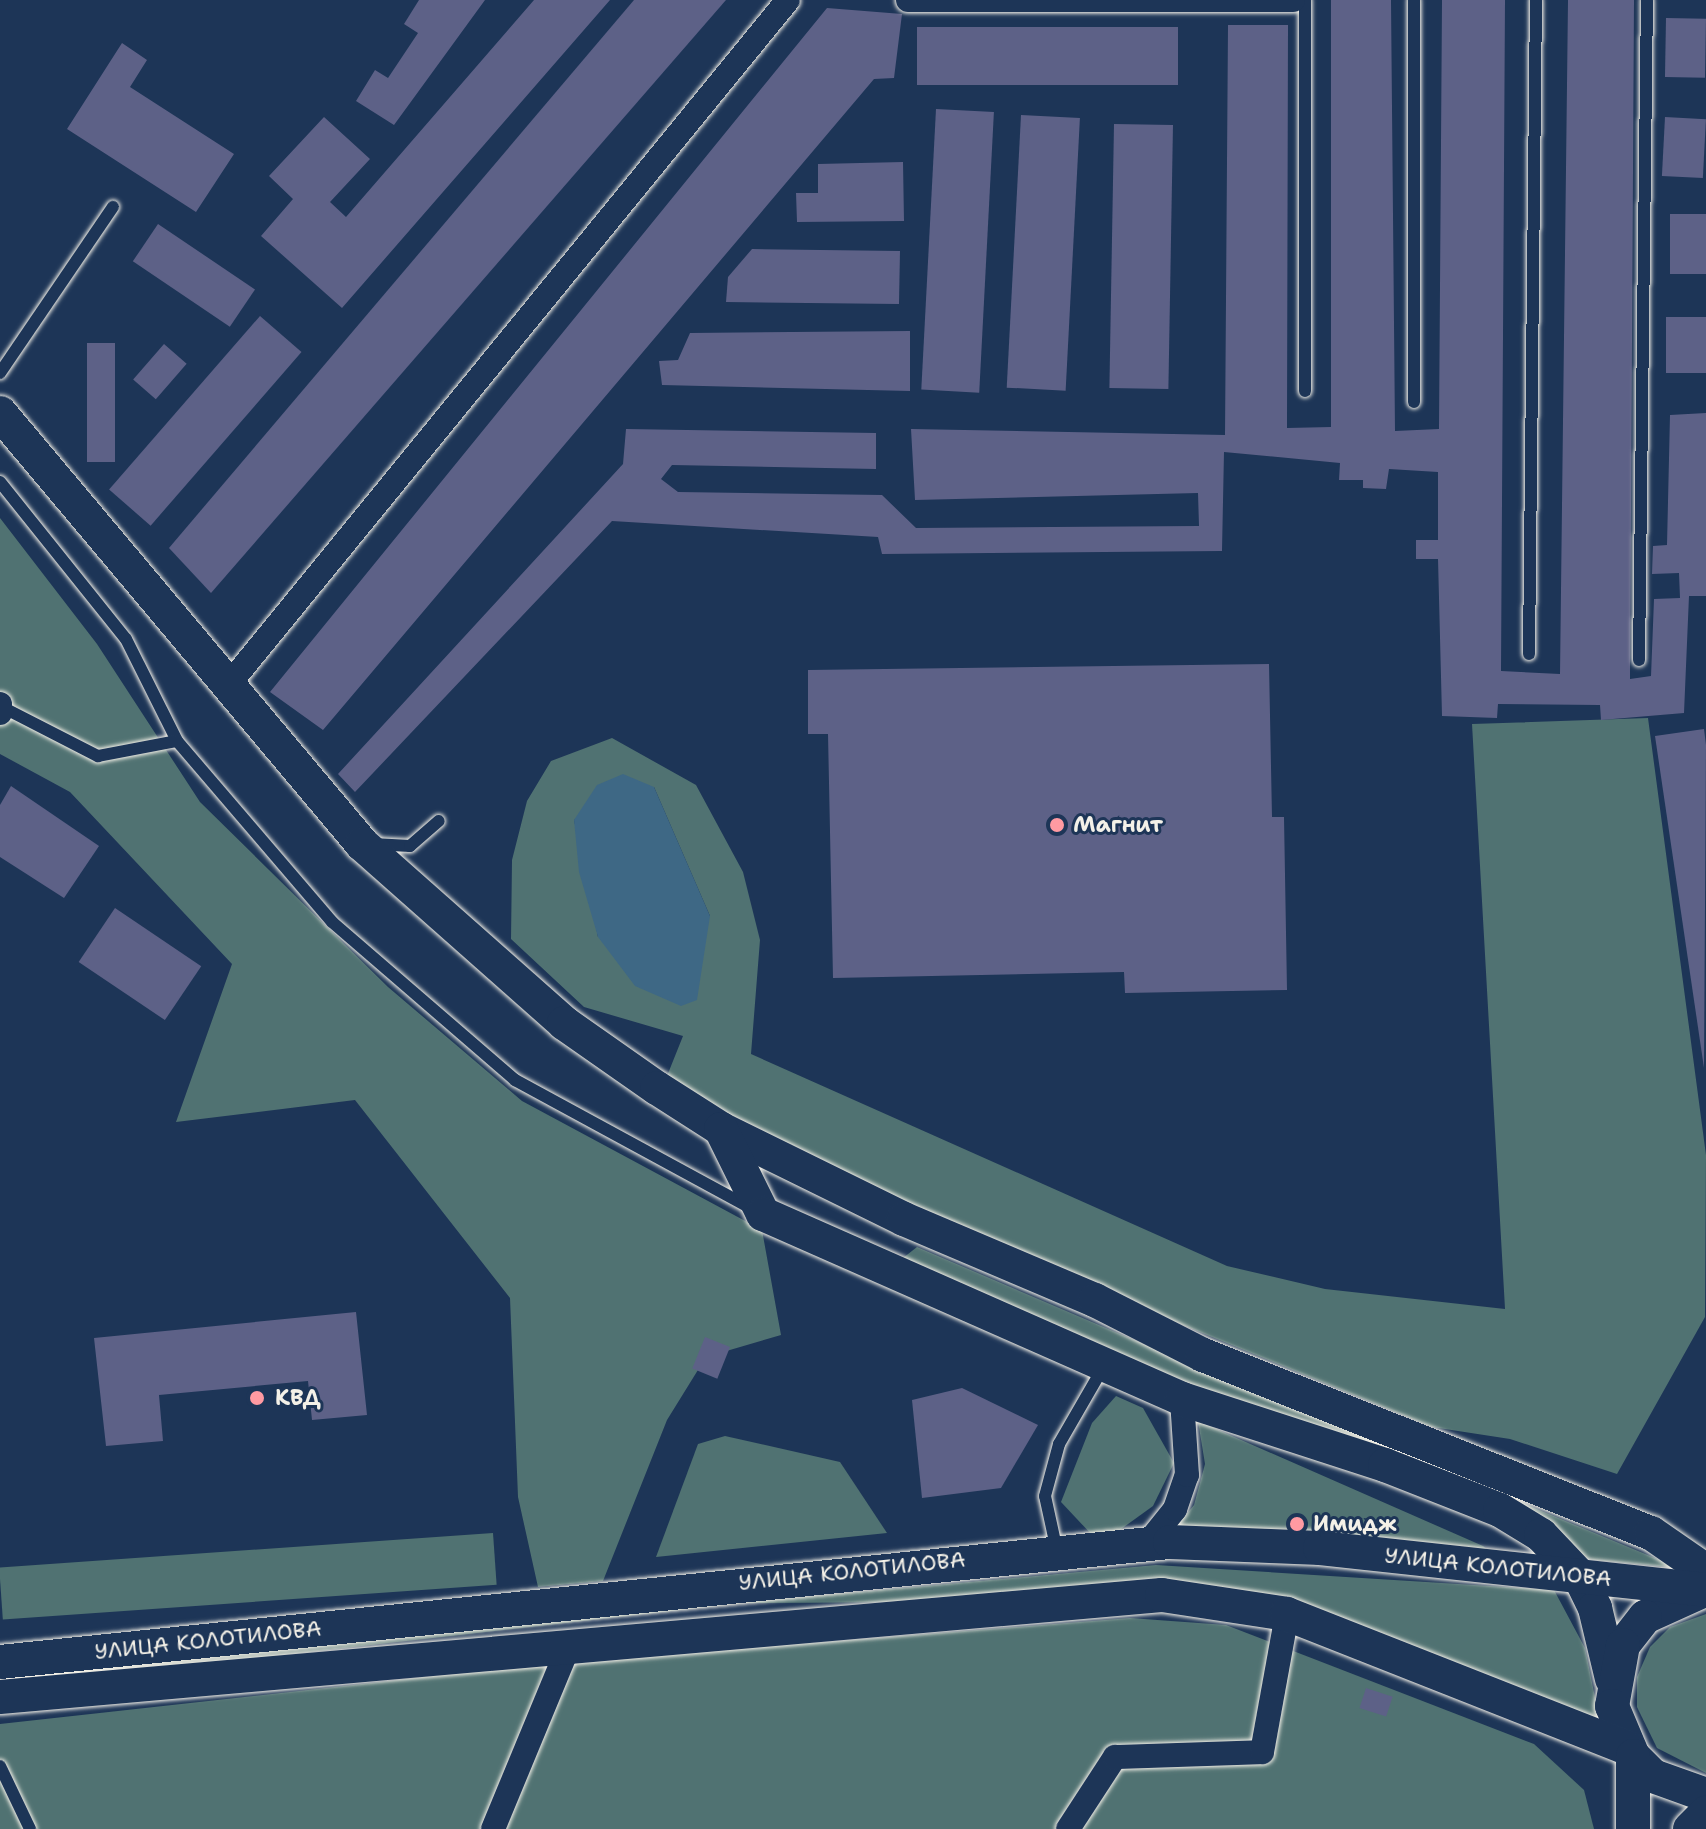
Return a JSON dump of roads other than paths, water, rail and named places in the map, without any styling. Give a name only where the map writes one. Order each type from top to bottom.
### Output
[{"type":"main road","points":[[0,413],[226,688],[362,844],[564,1023],[721,1129],[1203,1355],[1651,1533],[1706,1571]]},
{"type":"main road","points":[[721,1129],[763,1214],[1182,1399],[1500,1510],[1541,1535],[1579,1575],[1606,1640],[1612,1679]]},
{"type":"main road","name":"УЛИЦА КОЛОТИЛОВА","points":[[0,1662],[1147,1544],[1320,1548],[1706,1590]]},
{"type":"main road","name":"УЛИЦА КОЛОТИЛОВА","points":[[1631,1753],[1612,1706],[1612,1679],[1623,1645],[1645,1617],[1674,1598],[1706,1590]]},
{"type":"main road","name":"УЛИЦА КОЛОТИЛОВА","points":[[0,1697],[566,1653],[1085,1597],[1202,1598],[1287,1614],[1631,1753],[1677,1789],[1706,1795]]},
{"type":"main road","points":[[1631,1753],[1633,1829]]},
{"type":"main road","points":[[1690,1829],[1706,1813]]},
{"type":"street","points":[[226,688],[788,0]]},
{"type":"street","points":[[908,0],[1293,0]]},
{"type":"street","points":[[1147,1544],[1175,1509],[1187,1475],[1182,1399]]},
{"type":"street","points":[[1068,1829],[1115,1757],[1262,1752],[1287,1614]]},
{"type":"street","points":[[493,1829],[566,1653]]},
{"type":"lane","points":[[1305,0],[1305,391]]},
{"type":"lane","points":[[1414,0],[1414,402]]},
{"type":"lane","points":[[1529,654],[1536,0]]},
{"type":"lane","points":[[1639,660],[1647,0]]},
{"type":"lane","points":[[0,373],[113,207]]},
{"type":"lane","points":[[0,482],[126,639],[177,741],[332,922],[515,1080],[763,1214]]},
{"type":"lane","points":[[1,709],[98,756],[177,741]]},
{"type":"lane","points":[[362,844],[410,846],[439,821]]},
{"type":"lane","points":[[1057,1551],[1045,1496],[1059,1444],[1105,1366]]},
{"type":"lane","points":[[0,1766],[30,1829]]},
{"type":"water","points":[[623,774],[654,787],[710,916],[697,1000],[681,1006],[635,986],[598,937],[579,872],[574,820],[597,785]]},
{"type":"place","name":"Магнит","points":[[1057,825]]},
{"type":"place","name":"КВД","points":[[257,1398]]},
{"type":"place","name":"Имидж","points":[[1297,1524]]}]
